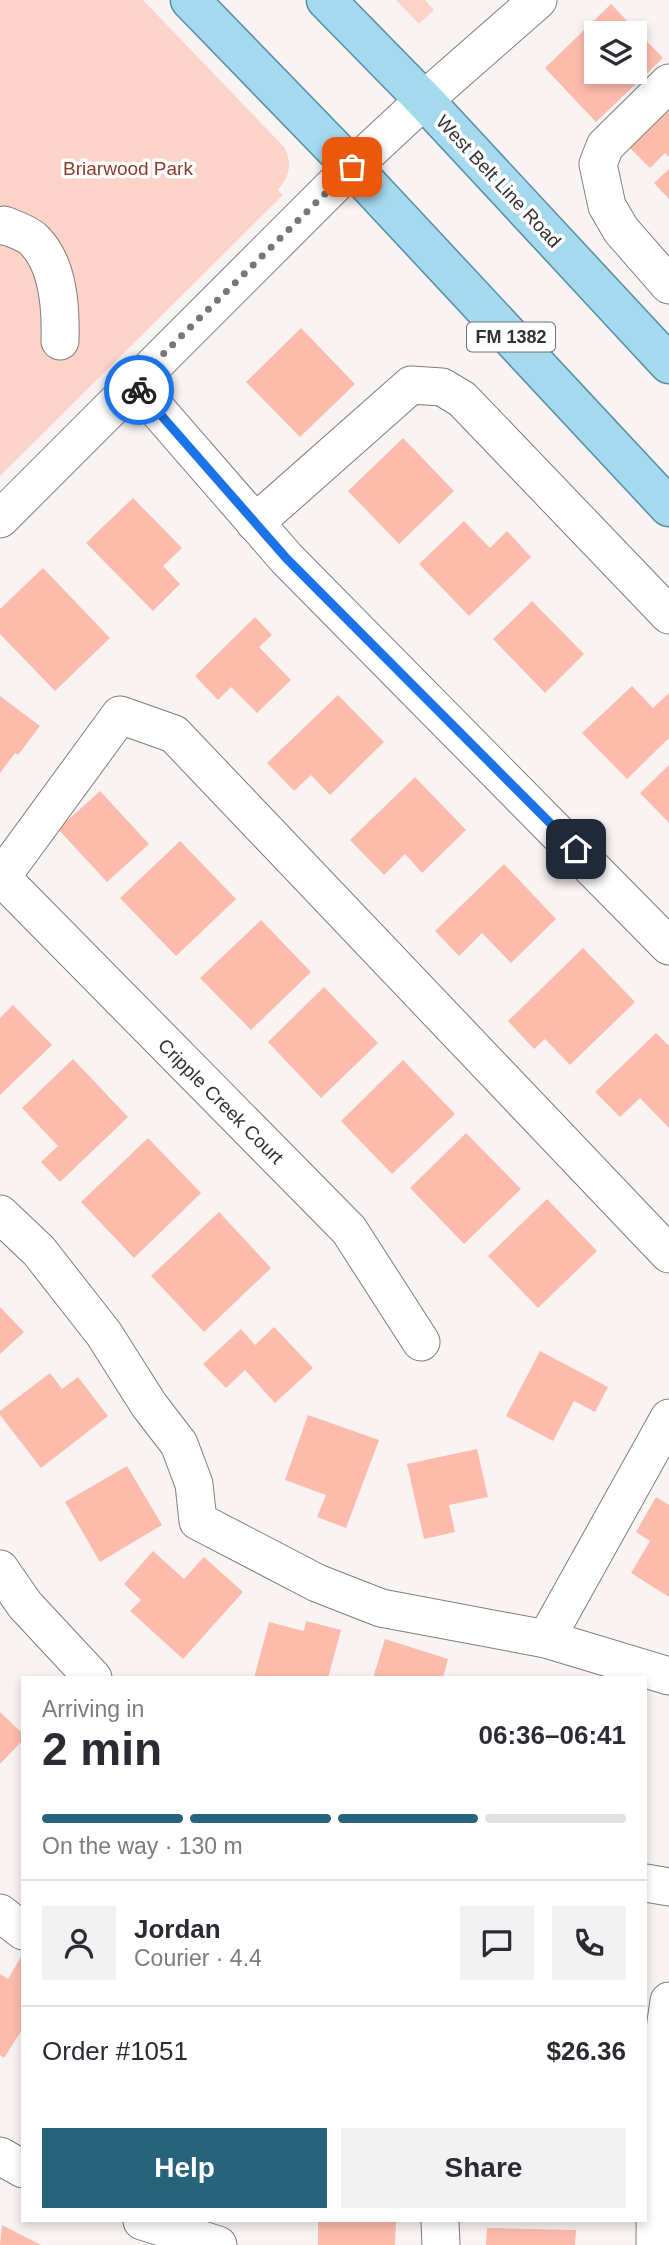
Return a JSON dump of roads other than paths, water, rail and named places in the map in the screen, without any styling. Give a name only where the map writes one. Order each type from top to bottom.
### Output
[{"type":"main road","name":"FM 1382","points":[[190,0],[352,167],[669,507]]},
{"type":"main road","name":"West Belt Line Road","points":[[326,0],[424,100],[669,364]]},
{"type":"street","points":[[0,519],[352,167],[538,0]]},
{"type":"street","points":[[669,83],[605,146],[598,164],[611,214],[621,230],[669,285]]},
{"type":"street","points":[[0,226],[4,225],[33,239],[52,270],[61,310],[60,341]]},
{"type":"street","points":[[134,383],[287,559],[669,946]]},
{"type":"street","points":[[255,523],[411,385],[442,387],[462,399],[669,615]]},
{"type":"street","points":[[0,877],[120,715],[174,734],[669,1254]]},
{"type":"street","name":"Cripple Creek Court","points":[[0,877],[349,1230],[421,1342]]},
{"type":"street","points":[[0,1214],[39,1251],[104,1334],[149,1405],[179,1444],[194,1484],[198,1521],[317,1583],[381,1608],[546,1640],[669,1676]]},
{"type":"street","points":[[546,1640],[669,1418]]},
{"type":"street","points":[[0,1569],[25,1605],[91,1676]]},
{"type":"street","points":[[647,1883],[669,1887]]},
{"type":"street","points":[[0,1913],[21,1929]]},
{"type":"street","points":[[654,2245],[656,2093],[669,2001]]},
{"type":"street","points":[[0,2156],[21,2168]]},
{"type":"street","points":[[145,2222],[218,2245]]},
{"type":"street","points":[[440,2222],[441,2245]]},
{"type":"park label","name":"Briarwood Park","points":[[128,168]]}]
